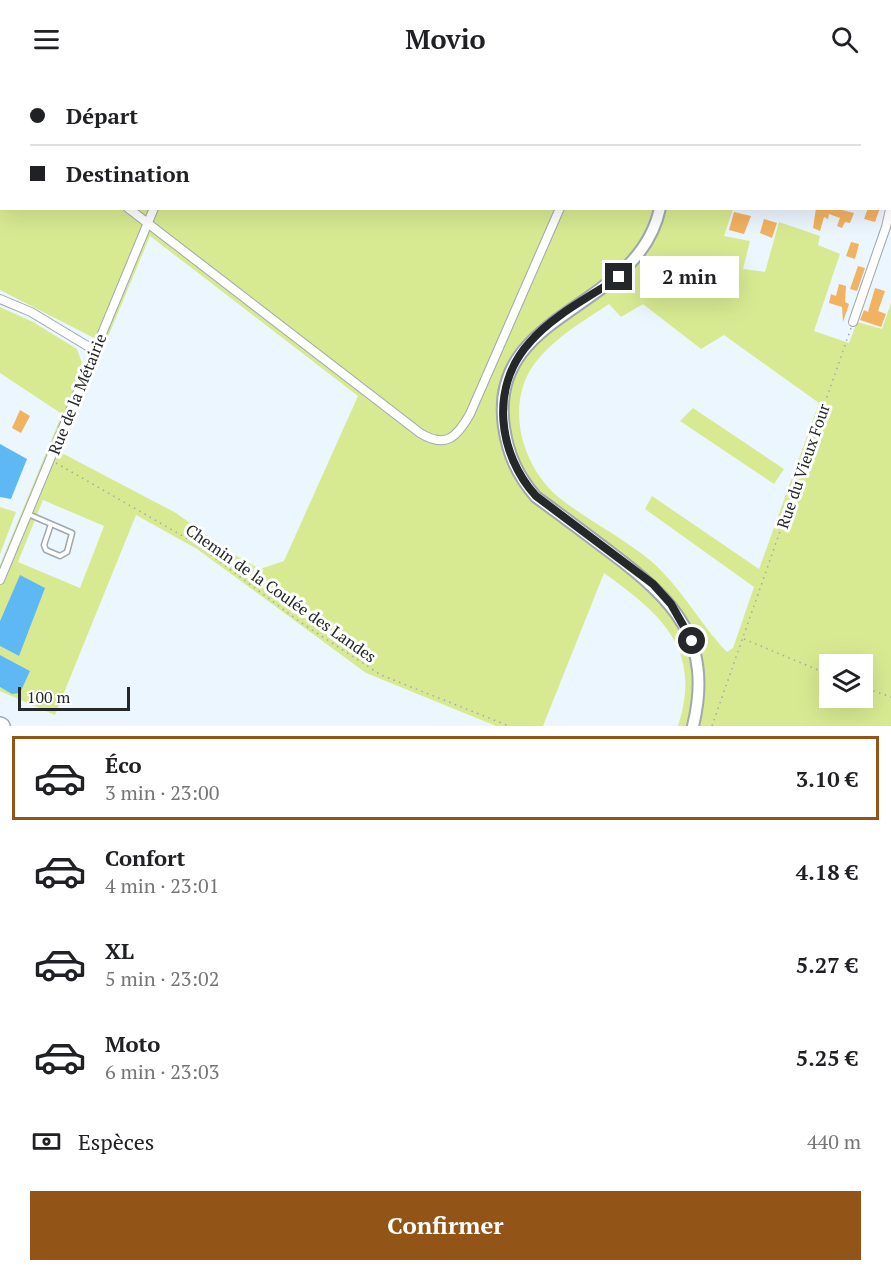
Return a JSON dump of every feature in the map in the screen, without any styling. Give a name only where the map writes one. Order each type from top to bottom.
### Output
[{"type":"street","points":[[130,210],[420,434],[431,440],[444,441],[454,437],[462,430],[470,414],[559,210]]},
{"type":"street","name":"Rue de la Métairie","points":[[0,580],[153,210]]},
{"type":"street","points":[[659,210],[651,239],[619,277],[543,330],[529,343],[514,366],[506,387],[502,417],[506,442],[523,482],[536,496],[653,584],[680,617],[692,641],[699,681],[699,704],[693,726]]},
{"type":"street","points":[[853,322],[890,210]]},
{"type":"street","points":[[0,299],[31,312],[94,350]]},
{"type":"lane","points":[[27,514],[51,524],[72,533],[67,552],[60,556],[46,550],[44,545],[51,524]]},
{"type":"path","name":"Rue du Vieux Four","points":[[712,726],[853,322]]},
{"type":"path","name":"Chemin de la Coulée des Landes","points":[[49,460],[69,469],[158,524],[195,543],[300,622],[381,675],[509,726]]},
{"type":"path","points":[[743,639],[819,670]]},
{"type":"path","points":[[873,691],[891,697]]},
{"type":"green space","points":[[0,210],[733,210],[724,236],[750,241],[743,269],[765,272],[779,222],[820,236],[818,245],[840,254],[814,331],[849,343],[857,322],[882,329],[891,303],[891,726],[678,726],[684,699],[685,675],[681,655],[672,636],[643,603],[604,573],[543,726],[496,726],[366,673],[197,549],[136,515],[55,715],[0,691],[0,687],[12,693],[30,671],[0,655],[0,646],[19,656],[20,576],[0,621],[0,565],[62,414],[0,373],[0,307],[33,322],[77,349],[83,366],[96,339],[0,290]],"holes":[[[150,236],[358,396],[284,561],[260,569],[235,555],[176,513],[60,452]],[[609,304],[621,317],[643,304],[701,349],[724,335],[819,403],[759,569],[652,496],[645,509],[754,587],[733,648],[727,652],[662,571],[628,544],[557,496],[533,466],[525,448],[520,429],[519,410],[522,391],[529,373],[540,357],[573,328]],[[43,500],[104,526],[80,588],[18,562]]]},
{"type":"green space","points":[[693,408],[784,469],[774,484],[680,421]]},
{"type":"green space","points":[[0,507],[16,512],[0,554]]},
{"type":"water","points":[[0,444],[27,459],[11,499],[0,497]]},
{"type":"water","points":[[20,575],[45,588],[19,656],[0,646],[0,621]]},
{"type":"water","points":[[0,655],[30,671],[20,693],[12,694],[0,687]]},
{"type":"building","points":[[816,210],[842,210],[854,213],[850,223],[845,222],[842,228],[837,226],[840,218],[829,214],[828,219],[824,217],[820,231],[813,228]]},
{"type":"building","points":[[867,210],[879,210],[875,222],[864,219]]},
{"type":"building","points":[[734,212],[751,216],[744,234],[729,230]]},
{"type":"building","points":[[764,219],[777,223],[772,238],[760,233]]},
{"type":"building","points":[[851,242],[859,244],[855,259],[846,256]]},
{"type":"building","points":[[858,266],[865,268],[857,291],[850,289]]},
{"type":"building","points":[[839,284],[846,286],[845,302],[849,304],[843,322],[842,307],[829,303],[831,294],[836,296]]},
{"type":"building","points":[[875,288],[885,291],[878,311],[886,314],[881,327],[860,320],[864,310],[868,312]]},
{"type":"building","points":[[20,410],[30,416],[21,433],[12,428]]},
{"type":"route","points":[[619,277],[543,330],[529,343],[514,366],[506,387],[502,417],[506,442],[523,482],[536,496],[653,584],[671,604],[692,641]]}]
